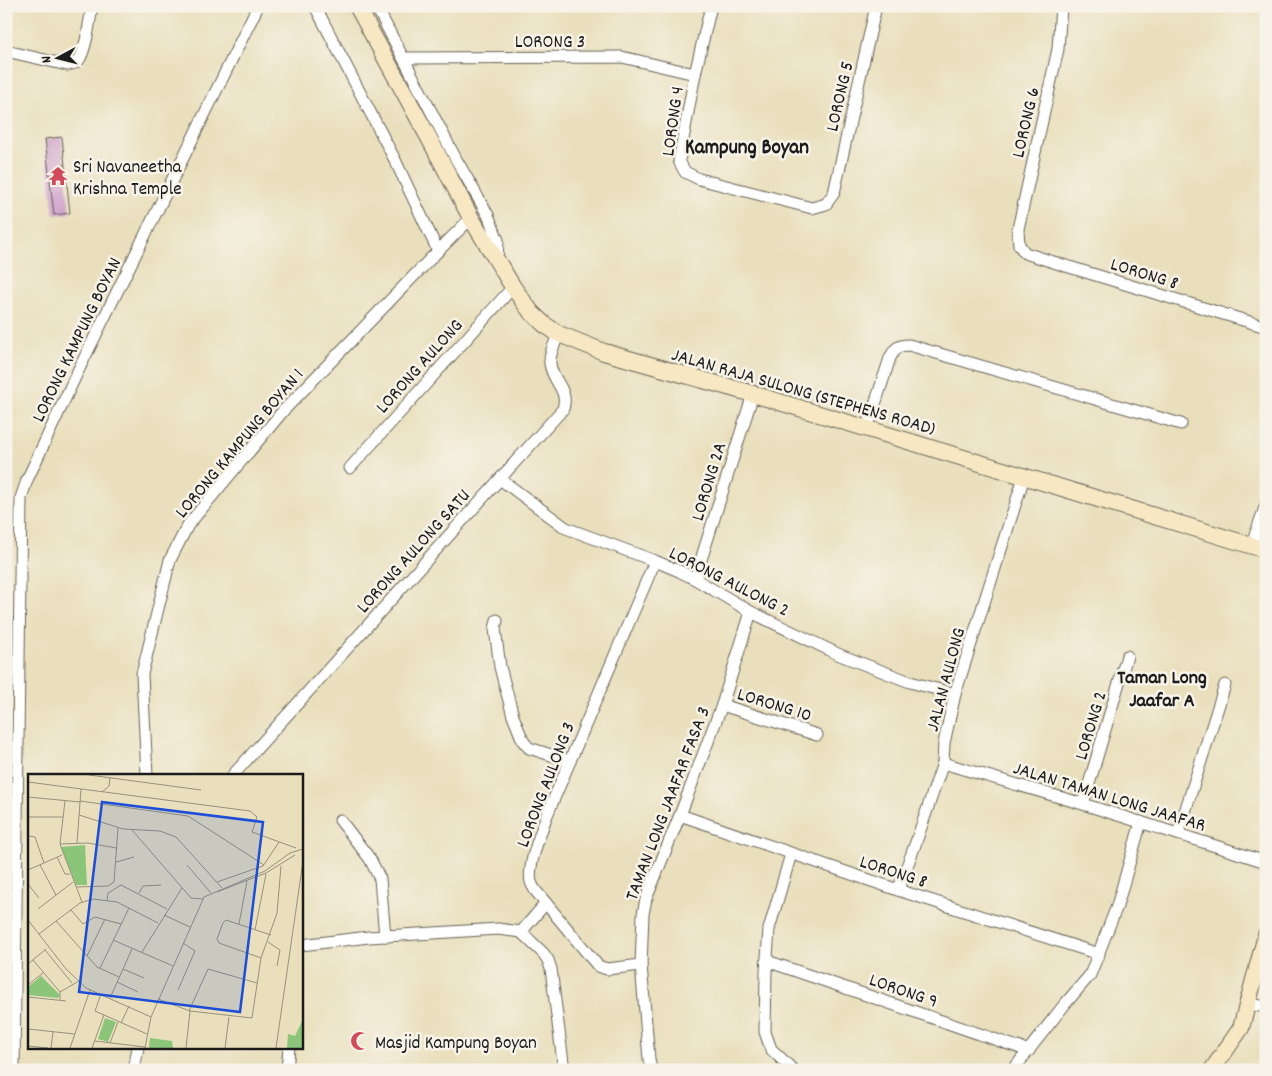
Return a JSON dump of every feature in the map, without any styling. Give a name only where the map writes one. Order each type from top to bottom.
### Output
[{"type":"street","points":[[6,50],[67,65],[74,64],[79,60],[83,50],[92,6]]},
{"type":"street","name":"LORONG KAMPUNG BOYAN","points":[[14,1070],[21,498],[27,480],[77,373],[258,6]]},
{"type":"street","points":[[315,6],[395,160],[438,251]]},
{"type":"street","name":"JALAN RAJA SULONG (STEPHENS ROAD)","points":[[357,6],[471,218],[513,287],[531,312],[545,325],[559,334],[604,352],[753,394],[1258,548]]},
{"type":"street","points":[[376,6],[456,159],[488,215],[498,240],[497,260]]},
{"type":"street","name":"LORONG 4","points":[[711,6],[695,74],[679,161],[685,172],[699,179],[812,208],[826,204],[834,193]]},
{"type":"street","name":"LORONG 5","points":[[834,193],[876,6]]},
{"type":"street","name":"LORONG 6","points":[[1018,245],[1018,229],[1058,50],[1061,6]]},
{"type":"street","name":"LORONG 3","points":[[404,58],[622,57],[695,74]]},
{"type":"street","name":"LORONG KAMPUNG BOYAN 1","points":[[147,774],[142,674],[170,560],[188,525],[283,411],[471,218]]},
{"type":"street","name":"LORONG 8","points":[[1018,245],[1025,253],[1266,327]]},
{"type":"street","name":"LORONG AULONG","points":[[350,468],[513,287]]},
{"type":"street","name":"LORONG AULONG SATU","points":[[234,774],[563,409],[565,402],[564,393],[553,374],[550,363],[551,352],[559,334]]},
{"type":"street","points":[[867,429],[890,358],[894,350],[901,345],[909,345],[1180,424]]},
{"type":"street","name":"LORONG 2A","points":[[695,579],[753,394]]},
{"type":"street","name":"JALAN AULONG","points":[[898,890],[943,763],[944,743],[955,694],[1024,477]]},
{"type":"street","name":"LORONG AULONG 2","points":[[500,479],[566,528],[655,560],[695,579],[751,612],[840,655],[910,682],[955,694]]},
{"type":"street","points":[[1258,548],[1266,505]]},
{"type":"street","name":"LORONG AULONG 3","points":[[641,965],[607,969],[598,966],[534,890],[531,882],[533,859],[547,815],[655,560]]},
{"type":"street","name":"TAMAN LONG JAAFAR FASA 3","points":[[651,1070],[641,965],[643,914],[646,899],[722,705],[751,612]]},
{"type":"street","points":[[497,620],[495,630],[500,667],[513,716],[523,741],[529,748],[570,761]]},
{"type":"street","name":"LORONG 2","points":[[1084,804],[1127,656]]},
{"type":"street","points":[[1178,834],[1225,685]]},
{"type":"street","name":"LORONG 10","points":[[722,705],[817,735]]},
{"type":"street","name":"JALAN TAMAN LONG JAAFAR","points":[[943,763],[1084,804],[1266,862]]},
{"type":"street","name":"LORONG 8","points":[[680,815],[898,890],[1099,954]]},
{"type":"street","points":[[340,820],[370,859],[380,879],[385,936]]},
{"type":"street","points":[[1013,1070],[1090,975],[1117,906],[1141,822]]},
{"type":"street","points":[[790,854],[769,929],[764,1032],[771,1049],[793,1070]]},
{"type":"street","points":[[521,932],[546,903]]},
{"type":"street","points":[[302,945],[385,936],[498,929],[521,932],[543,953],[551,969],[564,1070]]},
{"type":"street","points":[[1212,1070],[1241,1028],[1266,935]]},
{"type":"street","name":"LORONG 9","points":[[767,961],[1029,1051]]},
{"type":"street","points":[[1248,1004],[1266,1008]]},
{"type":"street","points":[[134,1070],[138,1048]]},
{"type":"street","points":[[287,1070],[289,1048]]},
{"type":"building","name":"Sri Navaneetha Krishna Temple","points":[[62,137],[70,213],[54,215],[45,139]]},
{"type":"place","name":"Sri Navaneetha Krishna Temple","points":[[58,176]]},
{"type":"place","name":"Masjid Kampung Boyan","points":[[360,1041]]},
{"type":"district","name":"Kampung Boyan","points":[[747,146]]},
{"type":"district","name":"Taman Long Jaafar A","points":[[1162,688]]}]
